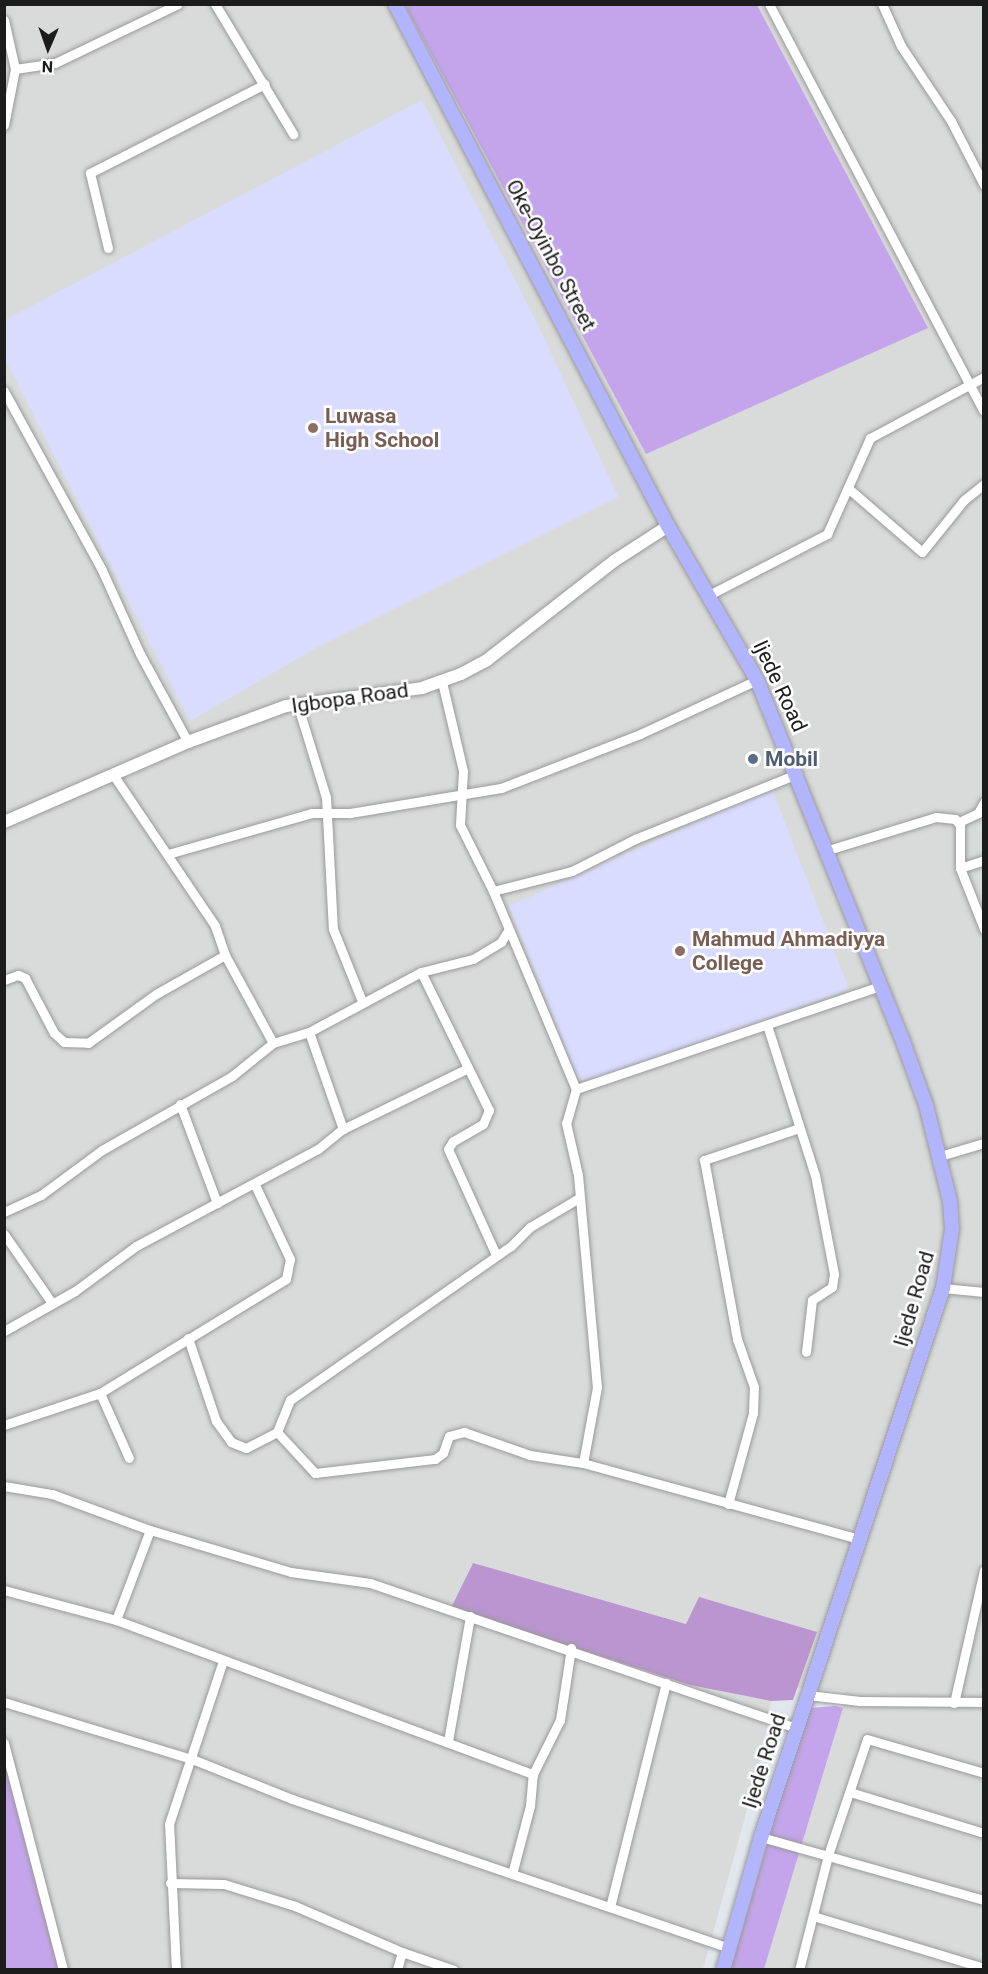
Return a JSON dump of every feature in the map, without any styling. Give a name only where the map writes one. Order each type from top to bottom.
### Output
[{"type":"main road","name":"Oke-Oyinbo Street","points":[[395,4],[668,526]]},
{"type":"main road","name":"Ijede Road","points":[[668,526],[711,594],[757,680],[828,850],[881,986],[940,1156],[952,1229],[943,1288],[761,1837],[723,1970]]},
{"type":"street","points":[[15,69],[55,63],[178,4]]},
{"type":"street","points":[[215,4],[265,84],[293,135]]},
{"type":"street","points":[[882,4],[901,46],[951,121],[984,185]]},
{"type":"street","points":[[773,6],[870,204],[984,411]]},
{"type":"street","points":[[4,20],[15,69],[8,89],[4,125]]},
{"type":"street","points":[[108,248],[92,200],[90,173],[265,84]]},
{"type":"street","points":[[711,594],[827,534],[849,489],[854,466],[870,438],[971,386],[984,377]]},
{"type":"street","points":[[4,391],[101,568],[140,654],[188,742]]},
{"type":"street","points":[[849,489],[922,552],[964,500],[984,484]]},
{"type":"street","name":"Igbopa Road","points":[[4,822],[188,742],[297,703],[442,681],[487,660],[614,561],[668,526]]},
{"type":"street","points":[[168,854],[258,827],[326,813],[350,813],[464,792],[501,788],[640,734],[757,680]]},
{"type":"street","points":[[442,681],[464,792],[460,825],[493,891],[576,1089],[566,1123],[579,1198],[597,1387],[583,1463]]},
{"type":"street","points":[[297,703],[326,797],[333,928],[362,1001]]},
{"type":"street","points":[[493,891],[572,871],[642,837],[796,774]]},
{"type":"street","points":[[114,776],[215,926],[225,955],[273,1043]]},
{"type":"street","points":[[828,850],[936,817],[959,822],[978,813],[984,802]]},
{"type":"street","points":[[959,822],[960,868],[984,929]]},
{"type":"street","points":[[960,868],[984,860]]},
{"type":"street","points":[[4,1212],[41,1195],[102,1150],[240,1070],[273,1043],[309,1032],[362,1001],[421,972],[473,959],[501,942],[508,931]]},
{"type":"street","points":[[501,942],[513,943]]},
{"type":"street","points":[[4,980],[18,975],[24,978],[54,1033],[64,1042],[88,1043],[156,994],[225,955]]},
{"type":"street","points":[[421,972],[489,1115],[448,1149],[496,1255]]},
{"type":"street","points":[[576,1089],[881,986]]},
{"type":"street","points":[[767,1025],[815,1175],[834,1274],[832,1287],[812,1300],[806,1352]]},
{"type":"street","points":[[309,1032],[342,1129]]},
{"type":"street","points":[[4,1331],[52,1303],[136,1246],[255,1185],[318,1149],[342,1129],[468,1068]]},
{"type":"street","points":[[180,1104],[217,1203]]},
{"type":"street","points":[[728,1504],[753,1413],[754,1387],[737,1339],[704,1160],[799,1128]]},
{"type":"street","points":[[940,1156],[984,1143]]},
{"type":"street","points":[[4,1425],[100,1393],[290,1272],[290,1259],[255,1185]]},
{"type":"street","points":[[189,1338],[216,1421],[231,1442],[246,1448],[277,1432],[290,1400],[496,1255],[530,1227],[579,1198]]},
{"type":"street","points":[[4,1234],[52,1303]]},
{"type":"street","points":[[943,1288],[984,1292]]},
{"type":"street","points":[[100,1393],[129,1458]]},
{"type":"street","points":[[277,1432],[315,1473],[435,1459],[443,1453],[449,1436],[457,1432],[505,1443],[530,1455],[583,1463],[859,1539]]},
{"type":"street","points":[[4,1486],[52,1494],[150,1530],[308,1576],[370,1582],[571,1648],[797,1728]]},
{"type":"street","points":[[116,1620],[150,1530]]},
{"type":"street","points":[[954,1703],[984,1570]]},
{"type":"street","points":[[4,1590],[116,1620],[533,1774]]},
{"type":"street","points":[[448,1741],[470,1616]]},
{"type":"street","points":[[512,1874],[530,1806],[533,1774],[560,1720],[571,1648]]},
{"type":"street","points":[[176,1970],[169,1824],[174,1800],[192,1760],[223,1661]]},
{"type":"street","points":[[610,1907],[666,1683]]},
{"type":"street","points":[[808,1695],[954,1703],[984,1702]]},
{"type":"street","points":[[4,1702],[192,1760],[292,1799],[729,1948]]},
{"type":"street","points":[[799,1970],[828,1855],[867,1739],[984,1773]]},
{"type":"street","points":[[4,1743],[63,1970]]},
{"type":"street","points":[[850,1792],[984,1833]]},
{"type":"street","points":[[761,1837],[984,1900]]},
{"type":"street","points":[[170,1882],[239,1888],[295,1906],[402,1952],[454,1970]]},
{"type":"street","points":[[813,1916],[984,1968]]},
{"type":"street","points":[[397,1970],[402,1952]]},
{"type":"shaded area","points":[[4,5],[983,5],[983,1969],[764,1969],[843,1708],[845,1691],[797,1688],[816,1632],[687,1624],[473,1563],[452,1608],[690,1685],[771,1701],[763,1752],[703,1969],[59,1969],[4,1748]]},
{"type":"shaded area","points":[[405,5],[757,5],[928,328],[646,454]]},
{"type":"shaded area","name":"Luwasa High School","points":[[422,100],[535,319],[618,497],[316,648],[190,721],[5,359],[5,320]]},
{"type":"shaded area","name":"Mahmud Ahmadiyya College","points":[[772,789],[849,989],[623,1071],[582,1081],[577,1078],[509,906]]},
{"type":"shaded area","points":[[473,1563],[686,1624],[699,1597],[817,1632],[793,1700],[771,1701],[690,1685],[451,1608]]},
{"type":"shaded area","points":[[835,1706],[843,1708],[764,1969],[730,1970],[805,1715],[811,1708]]},
{"type":"shaded area","points":[[4,1748],[59,1969],[5,1969]]},
{"type":"place","name":"Luwasa High School","points":[[313,428]]},
{"type":"place","name":"Mobil","points":[[753,759]]},
{"type":"place","name":"Mahmud Ahmadiyya College","points":[[680,951]]}]
